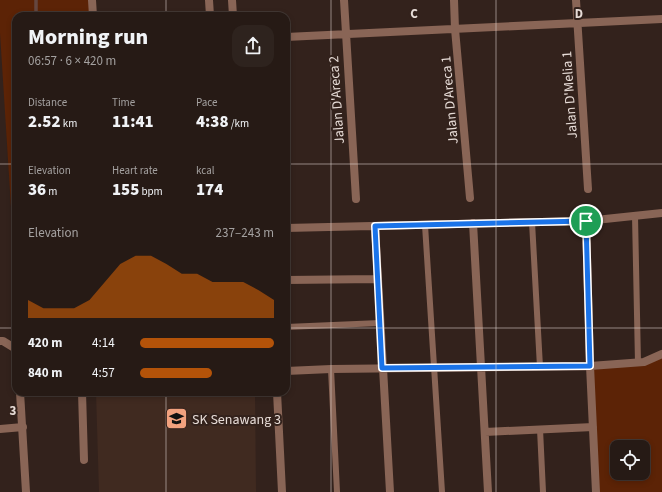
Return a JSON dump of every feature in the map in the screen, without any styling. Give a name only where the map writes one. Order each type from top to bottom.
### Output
[{"type":"street","points":[[92,0],[93,12]]},
{"type":"street","points":[[209,0],[210,12]]},
{"type":"street","points":[[232,0],[233,12]]},
{"type":"street","name":"Jalan D'Areca 2","points":[[344,0],[356,199]]},
{"type":"street","name":"Jalan D'Areca 1","points":[[454,0],[455,29],[470,198]]},
{"type":"street","name":"Jalan D'Melia 1","points":[[576,0],[588,189]]},
{"type":"street","points":[[290,37],[662,19]]},
{"type":"street","points":[[290,228],[586,221],[662,213]]},
{"type":"street","points":[[586,221],[590,366],[596,492]]},
{"type":"street","points":[[473,223],[488,492]]},
{"type":"street","points":[[375,226],[390,492]]},
{"type":"street","points":[[290,280],[378,279]]},
{"type":"street","points":[[0,341],[3,340],[12,346]]},
{"type":"street","points":[[290,371],[382,368],[590,366],[644,362],[662,354]]},
{"type":"street","points":[[20,396],[26,492]]},
{"type":"street","points":[[82,396],[84,460]]},
{"type":"street","points":[[277,396],[282,492]]},
{"type":"street","points":[[0,429],[23,427]]},
{"type":"street","points":[[485,432],[593,427]]},
{"type":"lane","points":[[635,216],[638,363]]},
{"type":"lane","points":[[532,222],[540,367]]},
{"type":"lane","points":[[425,225],[442,492]]},
{"type":"lane","points":[[290,327],[380,323]]},
{"type":"lane","points":[[331,369],[337,492]]},
{"type":"lane","points":[[540,429],[543,492]]},
{"type":"shaded area","points":[[0,0],[89,0],[90,12],[12,12],[12,223],[0,33]]},
{"type":"shaded area","points":[[662,356],[662,492],[597,492],[592,368]]},
{"type":"shaded area","name":"SK Senawang 3","points":[[96,396],[255,396],[256,492],[99,492]]},
{"type":"waterway","points":[[36,0],[36,12]]},
{"type":"place","name":"SK Senawang 3","points":[[176,419]]},
{"type":"route","points":[[586,221],[590,366],[382,368],[375,226],[586,221]]}]
